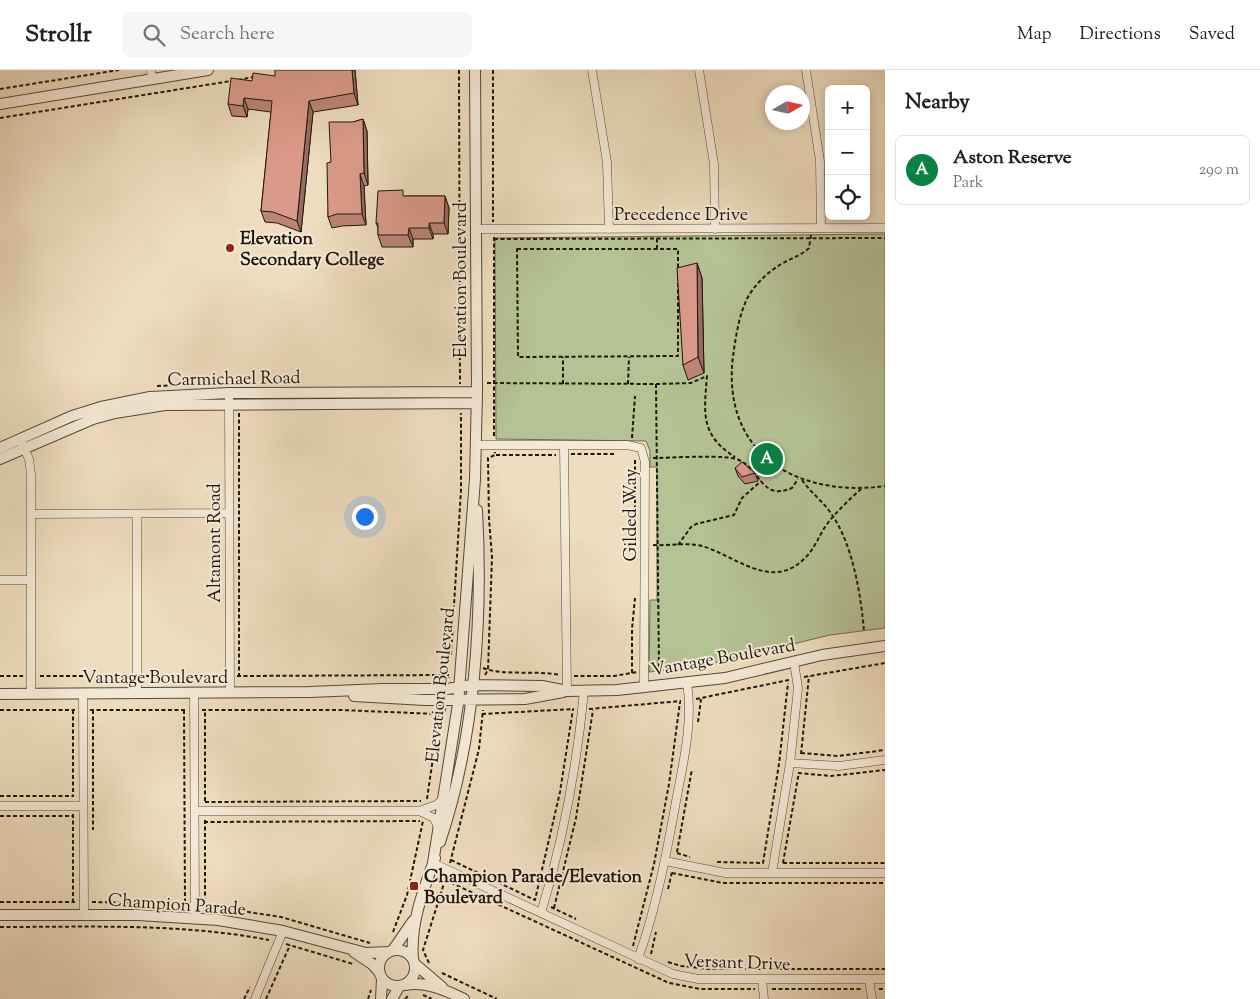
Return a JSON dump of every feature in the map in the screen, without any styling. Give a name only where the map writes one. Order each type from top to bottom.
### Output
[{"type":"street","points":[[0,104],[152,74],[208,70]]},
{"type":"street","points":[[592,70],[608,169],[610,229]]},
{"type":"street","points":[[699,70],[714,164],[715,229]]},
{"type":"street","points":[[806,70],[820,161],[821,228]]},
{"type":"street","name":"Elevation Boulevard","points":[[433,863],[437,825],[459,700],[475,479],[477,393],[476,73]]},
{"type":"street","name":"Precedence Drive","points":[[476,229],[885,228]]},
{"type":"street","name":"Carmichael Road","points":[[0,458],[72,416],[126,401],[172,394],[229,398],[477,393]]},
{"type":"street","name":"Altamont Road","points":[[229,398],[230,693]]},
{"type":"street","points":[[22,444],[30,470],[31,694]]},
{"type":"street","name":"Carmichael Road","points":[[0,448],[22,444]]},
{"type":"street","name":"Gilded Way","points":[[476,445],[632,445],[641,448],[645,458],[644,688]]},
{"type":"street","points":[[564,445],[567,691]]},
{"type":"street","name":"Elevation Boulevard","points":[[414,962],[412,942],[415,918],[455,789],[467,735],[479,587],[480,548],[475,479]]},
{"type":"street","points":[[31,514],[229,513]]},
{"type":"street","points":[[138,514],[138,693]]},
{"type":"street","points":[[0,580],[31,580]]},
{"type":"street","name":"Vantage Boulevard","points":[[0,694],[310,692],[448,689],[472,685],[536,686],[567,691],[644,688],[725,678],[845,651],[885,646]]},
{"type":"street","points":[[772,873],[790,763],[798,678],[794,662]]},
{"type":"street","points":[[638,959],[666,861],[681,774],[690,700],[687,683]]},
{"type":"street","name":"Vantage Boulevard","points":[[310,692],[459,700],[524,699],[567,691]]},
{"type":"street","points":[[541,914],[566,816],[584,691]]},
{"type":"street","points":[[83,693],[84,915]]},
{"type":"street","points":[[194,693],[195,918]]},
{"type":"street","points":[[790,763],[839,766],[885,760]]},
{"type":"street","points":[[423,814],[442,800]]},
{"type":"street","points":[[0,806],[83,806]]},
{"type":"street","points":[[195,811],[423,814],[434,818],[437,825]]},
{"type":"street","points":[[666,861],[714,872],[885,873]]},
{"type":"street","name":"Versant Drive","points":[[433,863],[662,970],[687,977],[762,980],[885,979]]},
{"type":"street","name":"Champion Parade","points":[[0,915],[195,918],[283,931],[366,953],[390,951]]},
{"type":"street","name":"Elevation Boulevard","points":[[390,951],[415,918]]},
{"type":"street","points":[[255,999],[283,931]]},
{"type":"street","name":"Champion Parade","points":[[349,949],[372,964],[381,976]]},
{"type":"street","points":[[381,999],[380,961],[390,951],[404,951],[446,991]]},
{"type":"street","points":[[392,999],[402,986],[414,976],[414,962]]},
{"type":"street","points":[[381,976],[387,983],[402,986],[420,984],[446,991],[464,999]]},
{"type":"street","points":[[869,979],[872,999]]},
{"type":"street","points":[[762,980],[764,999]]},
{"type":"path","points":[[0,89],[119,70]]},
{"type":"path","points":[[451,657],[461,490],[459,70]]},
{"type":"path","points":[[493,70],[494,239],[885,238]]},
{"type":"path","points":[[0,118],[259,76]]},
{"type":"path","points":[[657,228],[657,249]]},
{"type":"path","points":[[811,228],[809,248],[773,270],[756,285],[748,296],[737,332],[732,373],[736,412],[746,435],[774,466],[798,479],[830,486],[862,488],[885,486]]},
{"type":"path","points":[[517,249],[678,249],[678,356],[629,357],[518,357],[517,249]]},
{"type":"path","points":[[563,357],[563,384]]},
{"type":"path","points":[[628,384],[629,357]]},
{"type":"path","points":[[460,393],[563,384],[691,383],[707,376],[704,413],[707,427],[721,447],[754,470],[768,489],[779,492],[792,488],[798,479]]},
{"type":"path","points":[[656,384],[659,670]]},
{"type":"path","points":[[635,396],[631,454],[635,459],[636,526]]},
{"type":"path","points":[[239,412],[240,676]]},
{"type":"path","points":[[645,458],[737,458]]},
{"type":"path","points":[[802,480],[834,517],[847,546],[864,631]]},
{"type":"path","points":[[678,545],[691,527],[696,524],[734,515],[742,498],[761,481]]},
{"type":"path","points":[[645,545],[700,546],[754,569],[779,572],[795,566],[804,559],[834,517],[862,488]]},
{"type":"path","points":[[632,672],[632,628],[635,597]]},
{"type":"path","points":[[469,715],[680,702],[844,668],[885,663]]},
{"type":"path","points":[[448,689],[450,667],[462,667]]},
{"type":"path","points":[[473,667],[500,671],[546,672],[567,676],[604,677],[643,671]]},
{"type":"path","points":[[0,676],[449,675]]},
{"type":"path","points":[[763,863],[779,764],[788,681]]},
{"type":"path","points":[[444,714],[446,700]]},
{"type":"path","points":[[659,958],[632,946],[654,864],[669,784],[680,702]]},
{"type":"path","points":[[516,708],[516,713]]},
{"type":"path","points":[[0,710],[342,710],[436,714],[439,717]]},
{"type":"path","points":[[93,710],[93,834]]},
{"type":"path","points":[[184,710],[185,904]]},
{"type":"path","points":[[205,710],[205,801]]},
{"type":"path","points":[[451,860],[535,900],[560,792],[573,710]]},
{"type":"path","points":[[391,936],[409,886],[439,717],[444,714],[457,714]]},
{"type":"path","points":[[801,753],[838,756],[885,750]]},
{"type":"path","points":[[0,796],[93,796]]},
{"type":"path","points":[[184,822],[423,814]]},
{"type":"path","points":[[0,816],[73,816]]},
{"type":"path","points":[[677,853],[695,858]]},
{"type":"path","points":[[712,861],[885,863]]},
{"type":"path","points":[[409,886],[413,888]]},
{"type":"path","points":[[0,902],[195,904],[281,917],[371,943]]},
{"type":"path","points":[[544,904],[580,921]]},
{"type":"path","points":[[0,927],[159,927],[227,933],[290,945],[359,966]]},
{"type":"path","points":[[266,999],[290,945]]},
{"type":"path","points":[[667,961],[681,966],[709,970],[885,969]]},
{"type":"path","points":[[368,999],[373,986]]},
{"type":"path","points":[[417,992],[432,999]]},
{"type":"path","points":[[405,999],[412,994]]},
{"type":"green space","points":[[885,234],[885,628],[830,635],[706,665],[649,672],[650,600],[657,600],[657,467],[650,467],[650,451],[646,441],[496,439],[495,238]]},
{"type":"building","points":[[275,70],[352,70],[354,93],[309,101],[297,221],[273,212],[261,211],[272,101],[244,98],[243,106],[228,104],[231,78],[252,81],[253,73],[275,76]]},
{"type":"building","points":[[363,119],[364,173],[360,174],[362,214],[337,214],[328,217],[327,163],[331,162],[329,122],[353,122]]},
{"type":"building","points":[[403,190],[403,196],[445,196],[444,223],[429,223],[429,228],[409,228],[408,235],[378,235],[378,223],[376,223],[378,191]]},
{"type":"building","points":[[697,263],[698,357],[683,365],[677,268]]},
{"type":"building","points":[[742,462],[755,473],[742,477],[735,468]]},
{"type":"place","name":"Elevation Secondary College","points":[[230,248]]},
{"type":"place","name":"Aston Reserve","points":[[767,459]]},
{"type":"place","name":"Champion Parade/Elevation Boulevard","points":[[414,886]]}]
